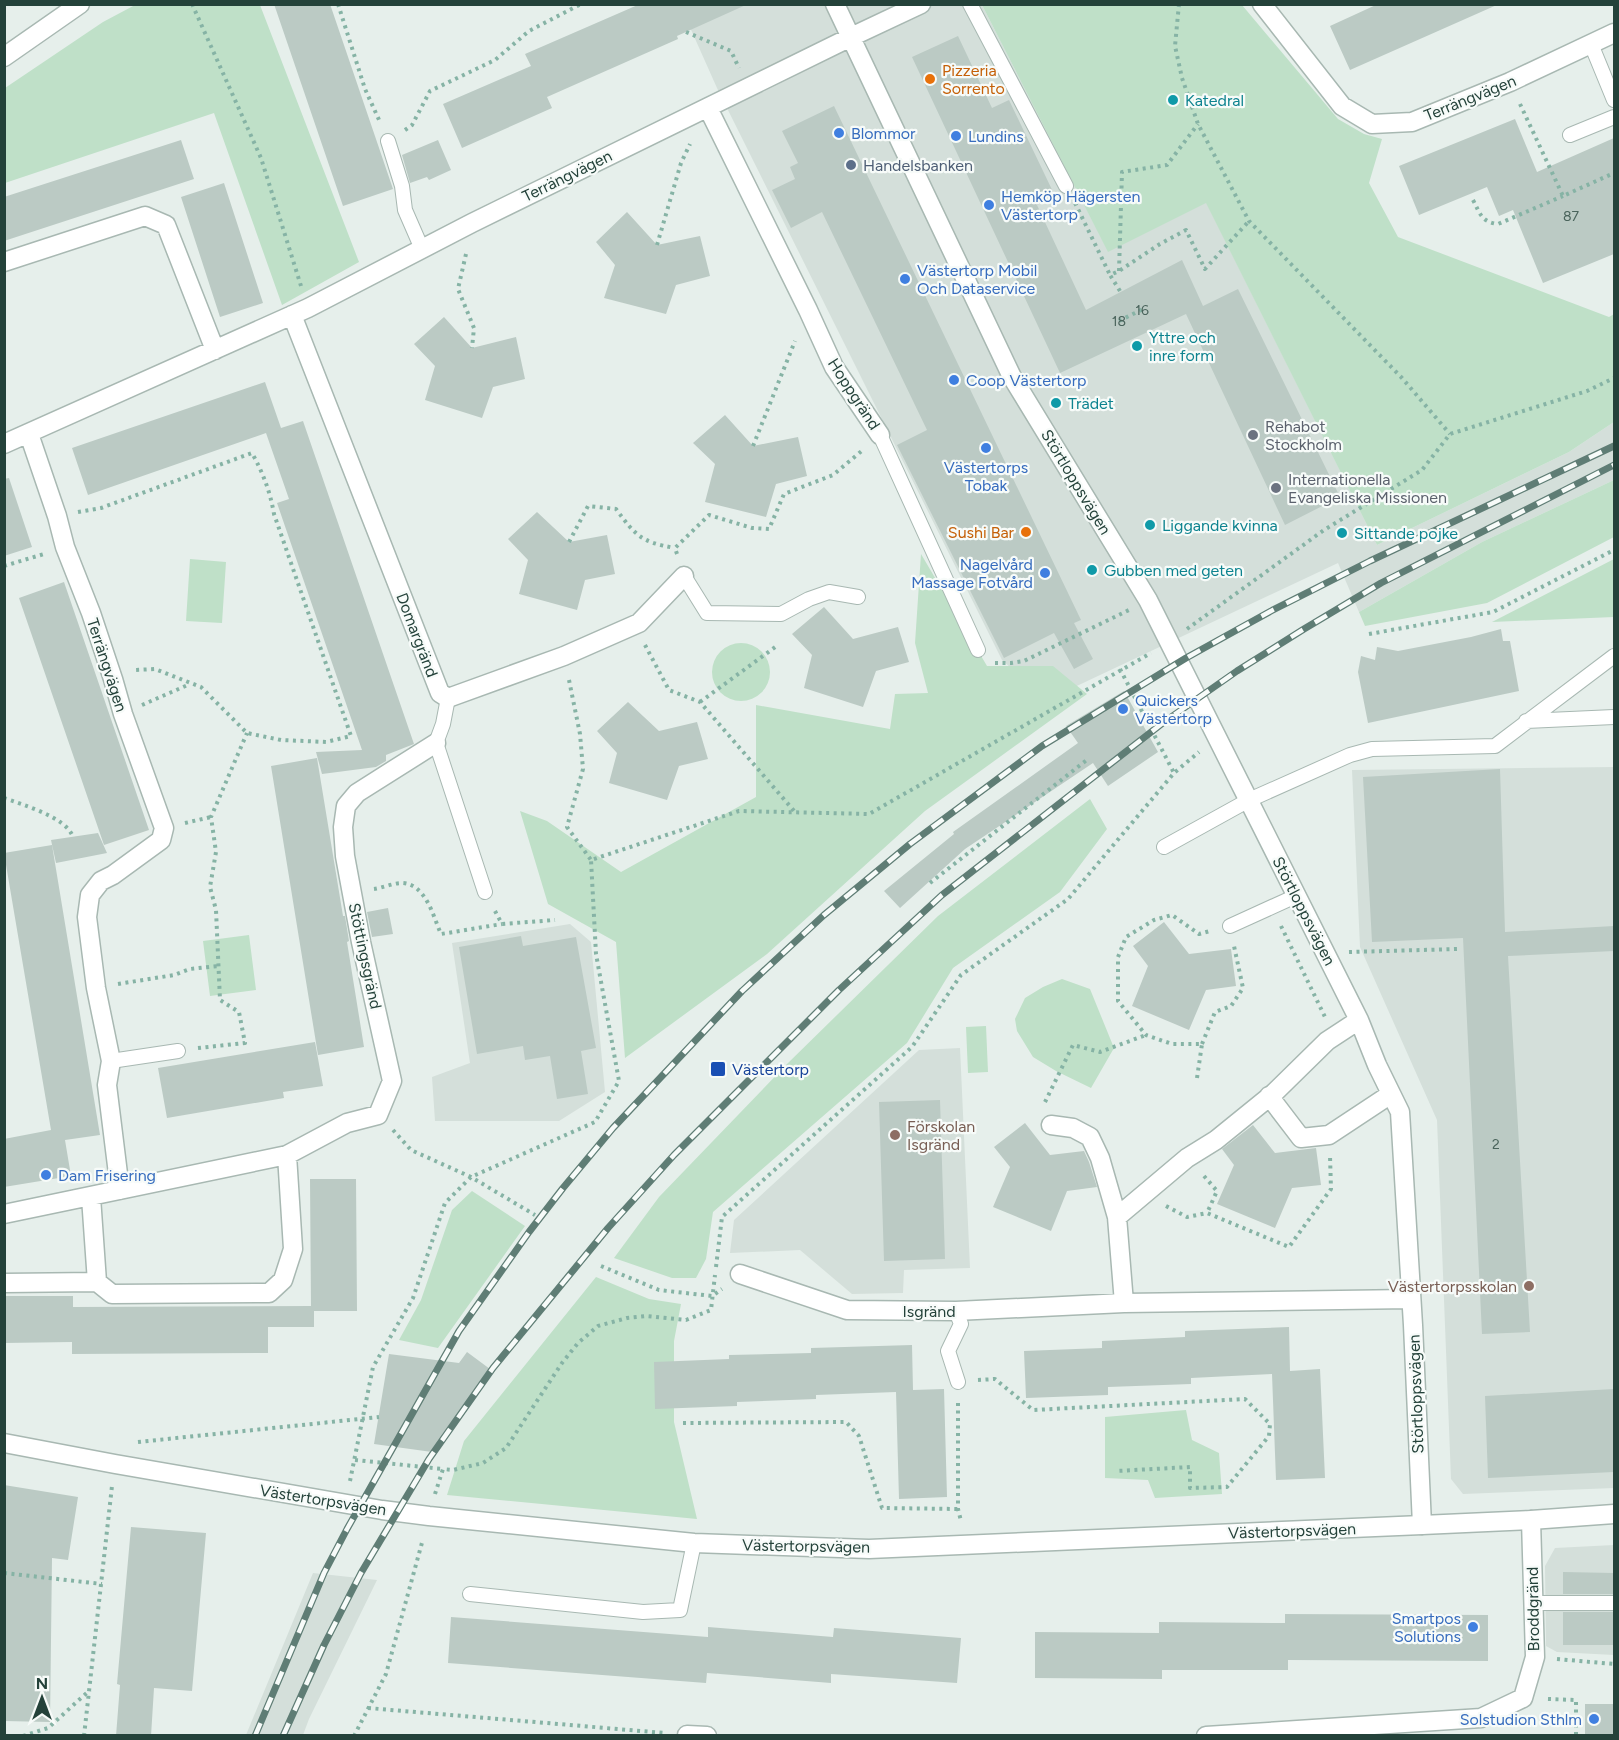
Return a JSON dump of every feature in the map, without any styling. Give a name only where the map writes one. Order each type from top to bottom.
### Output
[{"type":"street","points":[[4,57],[80,4]]},
{"type":"street","name":"Störtloppsvägen","points":[[835,4],[1012,377],[1148,600],[1359,1020],[1377,1065],[1400,1112],[1422,1526]]},
{"type":"street","name":"Terrängvägen","points":[[4,444],[300,312],[472,223],[921,4]]},
{"type":"street","name":"Terrängvägen","points":[[1262,4],[1342,106],[1372,124],[1412,122],[1510,82],[1614,33]]},
{"type":"street","name":"Hoppgränd","points":[[708,108],[834,367],[880,435]]},
{"type":"street","points":[[4,262],[145,216],[166,225],[214,350]]},
{"type":"street","name":"Domargränd","points":[[300,312],[440,693],[448,698]]},
{"type":"street","name":"Terrängvägen","points":[[29,434],[65,547],[91,613],[123,714],[164,828],[161,840],[113,875],[101,881],[90,895],[87,917],[96,988]]},
{"type":"street","points":[[448,698],[564,656],[639,623],[684,576]]},
{"type":"street","name":"Stöttingsgränd","points":[[378,1115],[392,1081],[345,856],[343,827],[346,806],[357,793],[436,743]]},
{"type":"street","points":[[96,988],[111,1061],[107,1085],[120,1190]]},
{"type":"street","points":[[1117,1217],[1146,1195],[1187,1158],[1216,1140],[1269,1096],[1334,1036],[1359,1020]]},
{"type":"street","points":[[1269,1096],[1301,1138],[1329,1135],[1391,1094]]},
{"type":"street","points":[[4,1214],[287,1155],[347,1123],[378,1115]]},
{"type":"street","points":[[1051,1125],[1074,1128],[1090,1137],[1101,1158],[1117,1217],[1124,1303]]},
{"type":"street","points":[[4,1283],[97,1282],[112,1294],[269,1293],[283,1280],[293,1250],[287,1155]]},
{"type":"street","points":[[91,1197],[97,1282]]},
{"type":"street","name":"Isgränd","points":[[740,1274],[847,1310],[956,1311],[1124,1303],[1410,1299]]},
{"type":"street","name":"Västertorpsvägen","points":[[4,1443],[344,1504],[429,1516],[694,1543],[869,1549],[1422,1526],[1614,1514]]},
{"type":"street","name":"Broddgränd","points":[[1523,1698],[1535,1657],[1531,1520]]},
{"type":"street","points":[[1206,1736],[1481,1718],[1523,1698]]},
{"type":"street","points":[[687,1735],[707,1736]]},
{"type":"lane","points":[[970,4],[1066,186]]},
{"type":"lane","points":[[1591,44],[1614,100]]},
{"type":"lane","points":[[1570,135],[1614,117]]},
{"type":"lane","points":[[388,141],[402,186],[405,210],[422,249]]},
{"type":"lane","name":"Hoppgränd","points":[[880,435],[978,650]]},
{"type":"lane","points":[[684,576],[706,613],[781,614],[809,598],[829,592],[858,597]]},
{"type":"lane","points":[[1164,848],[1249,800],[1350,755],[1372,749],[1495,746],[1614,656]]},
{"type":"lane","points":[[448,698],[443,724],[436,743],[485,892]]},
{"type":"lane","points":[[1526,721],[1614,717]]},
{"type":"lane","points":[[1230,926],[1296,896]]},
{"type":"lane","points":[[111,1061],[178,1051]]},
{"type":"lane","points":[[956,1311],[961,1324],[948,1351],[958,1382]]},
{"type":"lane","points":[[470,1594],[643,1612],[680,1610],[694,1543]]},
{"type":"lane","points":[[1534,1604],[1614,1603]]},
{"type":"path","points":[[192,4],[261,158],[300,312]]},
{"type":"path","points":[[338,4],[365,89],[388,141],[412,125],[430,91],[495,60],[529,31],[581,4]]},
{"type":"path","points":[[1179,4],[1175,46],[1182,78],[1198,124],[1249,221],[1402,378],[1450,434]]},
{"type":"path","points":[[686,32],[731,51],[748,88]]},
{"type":"path","points":[[1510,82],[1563,196]]},
{"type":"path","points":[[657,245],[681,163],[708,108]]},
{"type":"path","points":[[1119,271],[1122,172],[1167,165],[1198,124]]},
{"type":"path","points":[[1473,200],[1483,219],[1498,224],[1614,173]]},
{"type":"path","points":[[1066,186],[1120,291]]},
{"type":"path","points":[[1110,274],[1119,271],[1186,230],[1204,269],[1249,221]]},
{"type":"path","points":[[472,223],[458,289],[474,328],[472,348]]},
{"type":"path","points":[[1119,321],[1145,308]]},
{"type":"path","points":[[753,446],[808,310]]},
{"type":"path","points":[[591,860],[739,811],[869,814],[1170,642],[1324,530],[1422,470],[1450,434],[1587,391],[1614,378]]},
{"type":"path","points":[[675,548],[709,515],[752,528],[769,529],[784,494],[833,475],[880,435]]},
{"type":"path","points":[[57,516],[101,508],[252,453],[271,495],[274,514],[351,736],[326,742],[281,740],[247,733],[201,687],[155,669],[135,669],[113,679]]},
{"type":"path","points":[[569,542],[588,506],[616,509],[632,531],[652,544],[675,548]]},
{"type":"path","points":[[4,566],[65,547]]},
{"type":"path","points":[[675,548],[684,576]]},
{"type":"path","points":[[1369,634],[1493,612],[1614,550]]},
{"type":"path","points":[[978,650],[994,663],[1024,662],[1148,600]]},
{"type":"path","points":[[639,623],[645,645],[669,690],[700,702],[796,812]]},
{"type":"path","points":[[700,702],[778,645]]},
{"type":"path","points":[[344,1504],[373,1367],[413,1298],[445,1203],[471,1177],[595,1122],[619,1081],[596,954],[591,860],[567,827],[583,768],[580,734],[564,656]]},
{"type":"path","points":[[1120,669],[1174,773]]},
{"type":"path","points":[[123,714],[191,683]]},
{"type":"path","points":[[1141,722],[1147,719]]},
{"type":"path","points":[[178,1051],[245,1043],[239,1012],[220,1000],[216,910],[210,887],[216,852],[211,818],[247,733]]},
{"type":"path","points":[[355,1460],[453,1470],[483,1464],[506,1448],[562,1363],[578,1343],[598,1326],[627,1318],[646,1316],[687,1320],[711,1310],[722,1217],[912,1047],[961,975],[1068,899],[1174,773],[1216,737]]},
{"type":"path","points":[[930,883],[1088,759]]},
{"type":"path","points":[[4,798],[48,815],[70,830],[73,837]]},
{"type":"path","points":[[352,894],[403,883],[417,888],[426,899],[441,934],[502,924],[555,920]]},
{"type":"path","points":[[485,892],[502,924]]},
{"type":"path","points":[[1272,907],[1334,1036]]},
{"type":"path","points":[[1197,1078],[1202,1044],[1215,1012],[1231,1006],[1243,988],[1230,926],[1199,934],[1172,915],[1154,920],[1126,937],[1118,957],[1118,1001],[1146,1035],[1172,1044],[1202,1044]]},
{"type":"path","points":[[1352,960],[1348,952],[1458,949]]},
{"type":"path","points":[[96,988],[174,975],[190,969],[218,966]]},
{"type":"path","points":[[1322,1010],[1344,992]]},
{"type":"path","points":[[1051,1125],[1045,1114],[1045,1101],[1074,1045],[1100,1052],[1146,1035]]},
{"type":"path","points":[[378,1115],[411,1150],[471,1177],[535,1215]]},
{"type":"path","points":[[1146,1195],[1187,1217],[1206,1213],[1289,1248],[1331,1189],[1329,1135]]},
{"type":"path","points":[[1187,1158],[1217,1191],[1206,1213]]},
{"type":"path","points":[[601,1266],[659,1290],[712,1296],[740,1274]]},
{"type":"path","points":[[967,1544],[958,1509],[958,1382],[995,1379],[1033,1410],[1245,1399],[1270,1424],[1269,1436],[1227,1487],[1190,1488],[1190,1467],[1116,1471]]},
{"type":"path","points":[[84,1736],[119,1445],[379,1418]]},
{"type":"path","points":[[683,1423],[846,1422],[859,1436],[882,1508],[958,1509]]},
{"type":"path","points":[[354,1736],[386,1674],[443,1469]]},
{"type":"path","points":[[4,1573],[102,1584]]},
{"type":"path","points":[[1535,1657],[1614,1664]]},
{"type":"path","points":[[23,1736],[48,1728],[90,1690]]},
{"type":"path","points":[[1523,1698],[1576,1700],[1576,1736]]},
{"type":"path","points":[[368,1708],[687,1735]]},
{"type":"shaded area","points":[[680,5],[982,5],[1108,251],[1206,202],[1377,545],[1569,452],[1614,422],[1614,480],[1482,542],[1359,612],[1338,563],[1047,700],[1002,660],[717,88]]},
{"type":"shaded area","name":"Västertorpsskolan","points":[[1614,767],[1614,1488],[1463,1494],[1451,1479],[1437,1120],[1360,947],[1352,770]]},
{"type":"shaded area","points":[[570,924],[591,942],[605,1092],[559,1121],[435,1121],[432,1077],[470,1063],[452,943]]},
{"type":"shaded area","name":"Förskolan Isgränd","points":[[960,1048],[970,1268],[904,1270],[903,1293],[852,1294],[800,1250],[730,1253],[734,1220],[919,1050]]},
{"type":"shaded area","points":[[1614,1545],[1614,1655],[1557,1652],[1546,1646],[1545,1566],[1555,1548]]},
{"type":"shaded area","points":[[313,1573],[377,1580],[303,1735],[246,1735]]},
{"type":"green space","points":[[135,5],[260,5],[359,262],[282,305],[214,113],[5,183],[5,88],[103,22]]},
{"type":"green space","points":[[982,5],[1242,5],[1338,119],[1364,134],[1382,139],[1369,183],[1398,237],[1609,317],[1614,314],[1614,422],[1569,452],[1377,545],[1206,203],[1108,252]]},
{"type":"green space","points":[[1614,480],[1614,537],[1487,603],[1365,626],[1359,612],[1482,542]]},
{"type":"green space","points":[[921,554],[987,666],[1053,666],[1087,694],[925,811],[767,954],[625,1058],[616,942],[548,904],[520,811],[547,821],[621,872],[756,797],[756,705],[890,729],[895,694],[928,693],[915,643]]},
{"type":"green space","points":[[190,559],[226,562],[222,623],[186,621]]},
{"type":"green space","points":[[1614,559],[1614,617],[1492,622]]},
{"type":"green space","points":[[735,643],[747,643],[762,651],[770,666],[770,678],[762,693],[747,701],[735,701],[720,693],[712,678],[712,666],[720,651]]},
{"type":"green space","points":[[1090,799],[1107,829],[1060,892],[953,968],[907,1043],[713,1212],[706,1259],[696,1278],[672,1278],[614,1258],[659,1197],[787,1064],[938,916]]},
{"type":"green space","points":[[249,935],[256,990],[210,996],[203,941]]},
{"type":"green space","points":[[1062,979],[1090,989],[1114,1048],[1091,1088],[1033,1057],[1017,1031],[1015,1019],[1025,998]]},
{"type":"green space","points":[[986,1026],[988,1072],[968,1073],[966,1027]]},
{"type":"green space","points":[[472,1191],[525,1226],[438,1348],[399,1340],[421,1300],[452,1210]]},
{"type":"green space","points":[[596,1277],[649,1299],[681,1304],[674,1341],[674,1422],[697,1519],[447,1495],[464,1441]]},
{"type":"green space","points":[[1186,1410],[1192,1440],[1219,1453],[1222,1494],[1155,1498],[1148,1480],[1105,1478],[1105,1417]]},
{"type":"building","points":[[274,4],[330,4],[393,189],[343,206]]},
{"type":"building","points":[[640,4],[748,4],[677,36],[678,39],[547,97],[552,108],[462,148],[443,104],[531,66],[525,54]]},
{"type":"building","points":[[1378,4],[1499,4],[1350,70],[1330,26]]},
{"type":"building","points":[[958,36],[992,108],[1009,100],[1055,196],[1037,205],[1086,310],[1182,260],[1203,306],[1238,289],[1340,497],[1285,525],[1186,314],[1060,373],[912,57]]},
{"type":"building","points":[[834,106],[1081,620],[1074,623],[1093,659],[1074,669],[1054,633],[1004,658],[897,445],[927,430],[822,212],[791,228],[772,190],[795,179],[790,167],[798,163],[782,131]]},
{"type":"building","points":[[1515,119],[1537,172],[1614,138],[1614,254],[1543,283],[1513,210],[1499,216],[1487,187],[1419,215],[1399,166]]},
{"type":"building","points":[[181,140],[194,179],[4,241],[4,197]]},
{"type":"building","points":[[438,140],[451,170],[429,180],[427,177],[410,183],[402,155]]},
{"type":"building","points":[[224,183],[263,303],[220,317],[181,197]]},
{"type":"building","points":[[627,212],[657,245],[700,236],[710,276],[676,285],[666,314],[604,298],[615,265],[596,242]]},
{"type":"building","points":[[444,317],[472,348],[516,337],[525,379],[493,387],[482,418],[425,400],[435,366],[414,344]]},
{"type":"building","points":[[265,382],[281,428],[303,421],[414,744],[386,755],[386,761],[376,767],[322,774],[316,752],[362,750],[277,503],[289,499],[266,433],[88,495],[72,448]]},
{"type":"building","points":[[725,415],[753,446],[798,437],[807,476],[776,484],[766,517],[705,502],[715,464],[693,443]]},
{"type":"building","points":[[9,478],[32,547],[4,556],[4,479]]},
{"type":"building","points":[[537,512],[569,542],[607,535],[615,574],[585,580],[577,610],[519,594],[528,560],[508,539]]},
{"type":"building","points":[[64,582],[149,830],[104,845],[19,598]]},
{"type":"building","points":[[824,607],[853,639],[898,627],[909,662],[876,671],[863,707],[804,688],[812,655],[792,634]]},
{"type":"building","points":[[1501,629],[1503,641],[1510,641],[1519,691],[1368,723],[1358,672],[1361,656],[1375,660],[1377,647],[1398,651]]},
{"type":"building","points":[[1124,691],[1158,752],[1108,786],[1093,763],[965,849],[900,908],[884,891],[954,834],[953,832],[1078,743],[1066,726]]},
{"type":"building","points":[[628,702],[659,731],[697,722],[708,759],[679,766],[667,800],[609,783],[617,753],[597,731]]},
{"type":"building","points":[[317,758],[343,916],[345,916],[364,1047],[318,1055],[271,766]]},
{"type":"building","points":[[1500,769],[1505,932],[1614,926],[1614,951],[1508,956],[1530,1332],[1482,1334],[1463,938],[1372,942],[1363,777]]},
{"type":"building","points":[[98,833],[107,853],[56,863],[51,840]]},
{"type":"building","points":[[52,845],[100,1135],[65,1140],[71,1176],[4,1187],[4,1139],[51,1130],[4,853]]},
{"type":"building","points":[[388,908],[393,934],[372,937],[367,912]]},
{"type":"building","points":[[1164,922],[1189,954],[1231,949],[1236,986],[1206,990],[1189,1030],[1132,1006],[1148,966],[1133,946]]},
{"type":"building","points":[[521,936],[523,946],[576,937],[596,1048],[581,1051],[588,1094],[557,1099],[550,1056],[525,1060],[523,1046],[477,1054],[459,947]]},
{"type":"building","points":[[315,1042],[323,1086],[283,1092],[284,1098],[167,1118],[158,1068]]},
{"type":"building","points":[[940,1100],[945,1259],[884,1261],[879,1102]]},
{"type":"building","points":[[1025,1123],[1050,1155],[1084,1151],[1097,1187],[1067,1191],[1051,1231],[993,1207],[1010,1167],[994,1147]]},
{"type":"building","points":[[1253,1125],[1275,1153],[1316,1148],[1321,1185],[1292,1188],[1275,1228],[1217,1204],[1234,1165],[1222,1149]]},
{"type":"building","points":[[310,1179],[356,1179],[357,1311],[314,1311],[314,1327],[268,1327],[268,1353],[72,1354],[72,1342],[4,1343],[4,1296],[73,1296],[73,1307],[311,1306]]},
{"type":"building","points":[[1289,1327],[1290,1371],[1320,1369],[1325,1478],[1276,1480],[1272,1374],[1191,1378],[1191,1384],[1108,1387],[1108,1395],[1026,1398],[1024,1351],[1102,1348],[1102,1341],[1185,1337],[1185,1331]]},
{"type":"building","points":[[912,1345],[913,1390],[944,1389],[947,1497],[899,1499],[896,1392],[816,1395],[816,1399],[737,1402],[737,1406],[655,1409],[654,1362],[729,1359],[729,1355],[811,1353],[811,1348]]},
{"type":"building","points":[[467,1352],[494,1372],[432,1452],[374,1444],[389,1354],[459,1363]]},
{"type":"building","points":[[1614,1389],[1614,1472],[1488,1478],[1485,1396]]},
{"type":"building","points":[[4,1485],[78,1497],[68,1560],[52,1558],[50,1722],[4,1721]]},
{"type":"building","points":[[131,1527],[206,1533],[192,1691],[154,1688],[151,1736],[116,1736],[120,1685],[117,1684]]},
{"type":"building","points":[[1563,1572],[1614,1573],[1614,1594],[1563,1594]]},
{"type":"building","points":[[1563,1612],[1614,1612],[1614,1645],[1563,1645]]},
{"type":"building","points":[[1285,1614],[1488,1615],[1488,1661],[1288,1660],[1288,1670],[1162,1670],[1162,1679],[1035,1678],[1035,1632],[1159,1633],[1159,1622],[1285,1623]]},
{"type":"building","points":[[451,1617],[708,1637],[708,1627],[833,1637],[834,1628],[961,1638],[957,1683],[831,1674],[831,1683],[707,1673],[706,1683],[448,1663]]},
{"type":"building","points":[[1585,1704],[1614,1704],[1614,1736],[1585,1736]]},
{"type":"railway","points":[[255,1736],[324,1573],[459,1331],[563,1188],[613,1128],[742,991],[824,915],[910,844],[1042,746],[1186,658],[1271,611],[1370,561],[1614,446]]},
{"type":"railway","points":[[283,1736],[324,1645],[361,1573],[429,1459],[493,1368],[608,1228],[674,1155],[839,990],[942,895],[1164,722],[1237,671],[1381,583],[1614,465]]},
{"type":"place","name":"Pizzeria Sorrento","points":[[930,79]]},
{"type":"place","name":"Katedral","points":[[1173,100]]},
{"type":"place","name":"Blommor","points":[[839,133]]},
{"type":"place","name":"Lundins","points":[[956,136]]},
{"type":"place","name":"Handelsbanken","points":[[851,165]]},
{"type":"place","name":"Hemköp Hägersten Västertorp","points":[[989,205]]},
{"type":"place","name":"Västertorp Mobil Och Dataservice","points":[[905,279]]},
{"type":"place","name":"Yttre och inre form","points":[[1137,346]]},
{"type":"place","name":"Coop Västertorp","points":[[954,380]]},
{"type":"place","name":"Trädet","points":[[1056,403]]},
{"type":"place","name":"Rehabot Stockholm","points":[[1253,435]]},
{"type":"place","name":"Västertorps Tobak","points":[[986,448]]},
{"type":"place","name":"Internationella Evangeliska Missionen","points":[[1276,488]]},
{"type":"place","name":"Liggande kvinna","points":[[1150,525]]},
{"type":"place","name":"Sushi Bar","points":[[1026,532]]},
{"type":"place","name":"Sittande pojke","points":[[1342,533]]},
{"type":"place","name":"Gubben med geten","points":[[1092,570]]},
{"type":"place","name":"Nagelvård Massage Fotvård","points":[[1045,573]]},
{"type":"place","name":"Quickers Västertorp","points":[[1123,709]]},
{"type":"place","name":"Västertorp","points":[[718,1069]]},
{"type":"place","name":"Förskolan Isgränd","points":[[895,1135]]},
{"type":"place","name":"Dam Frisering","points":[[46,1175]]},
{"type":"place","name":"Västertorpsskolan","points":[[1529,1286]]},
{"type":"place","name":"Smartpos Solutions","points":[[1473,1627]]},
{"type":"place","name":"Solstudion Sthlm","points":[[1594,1719]]}]
